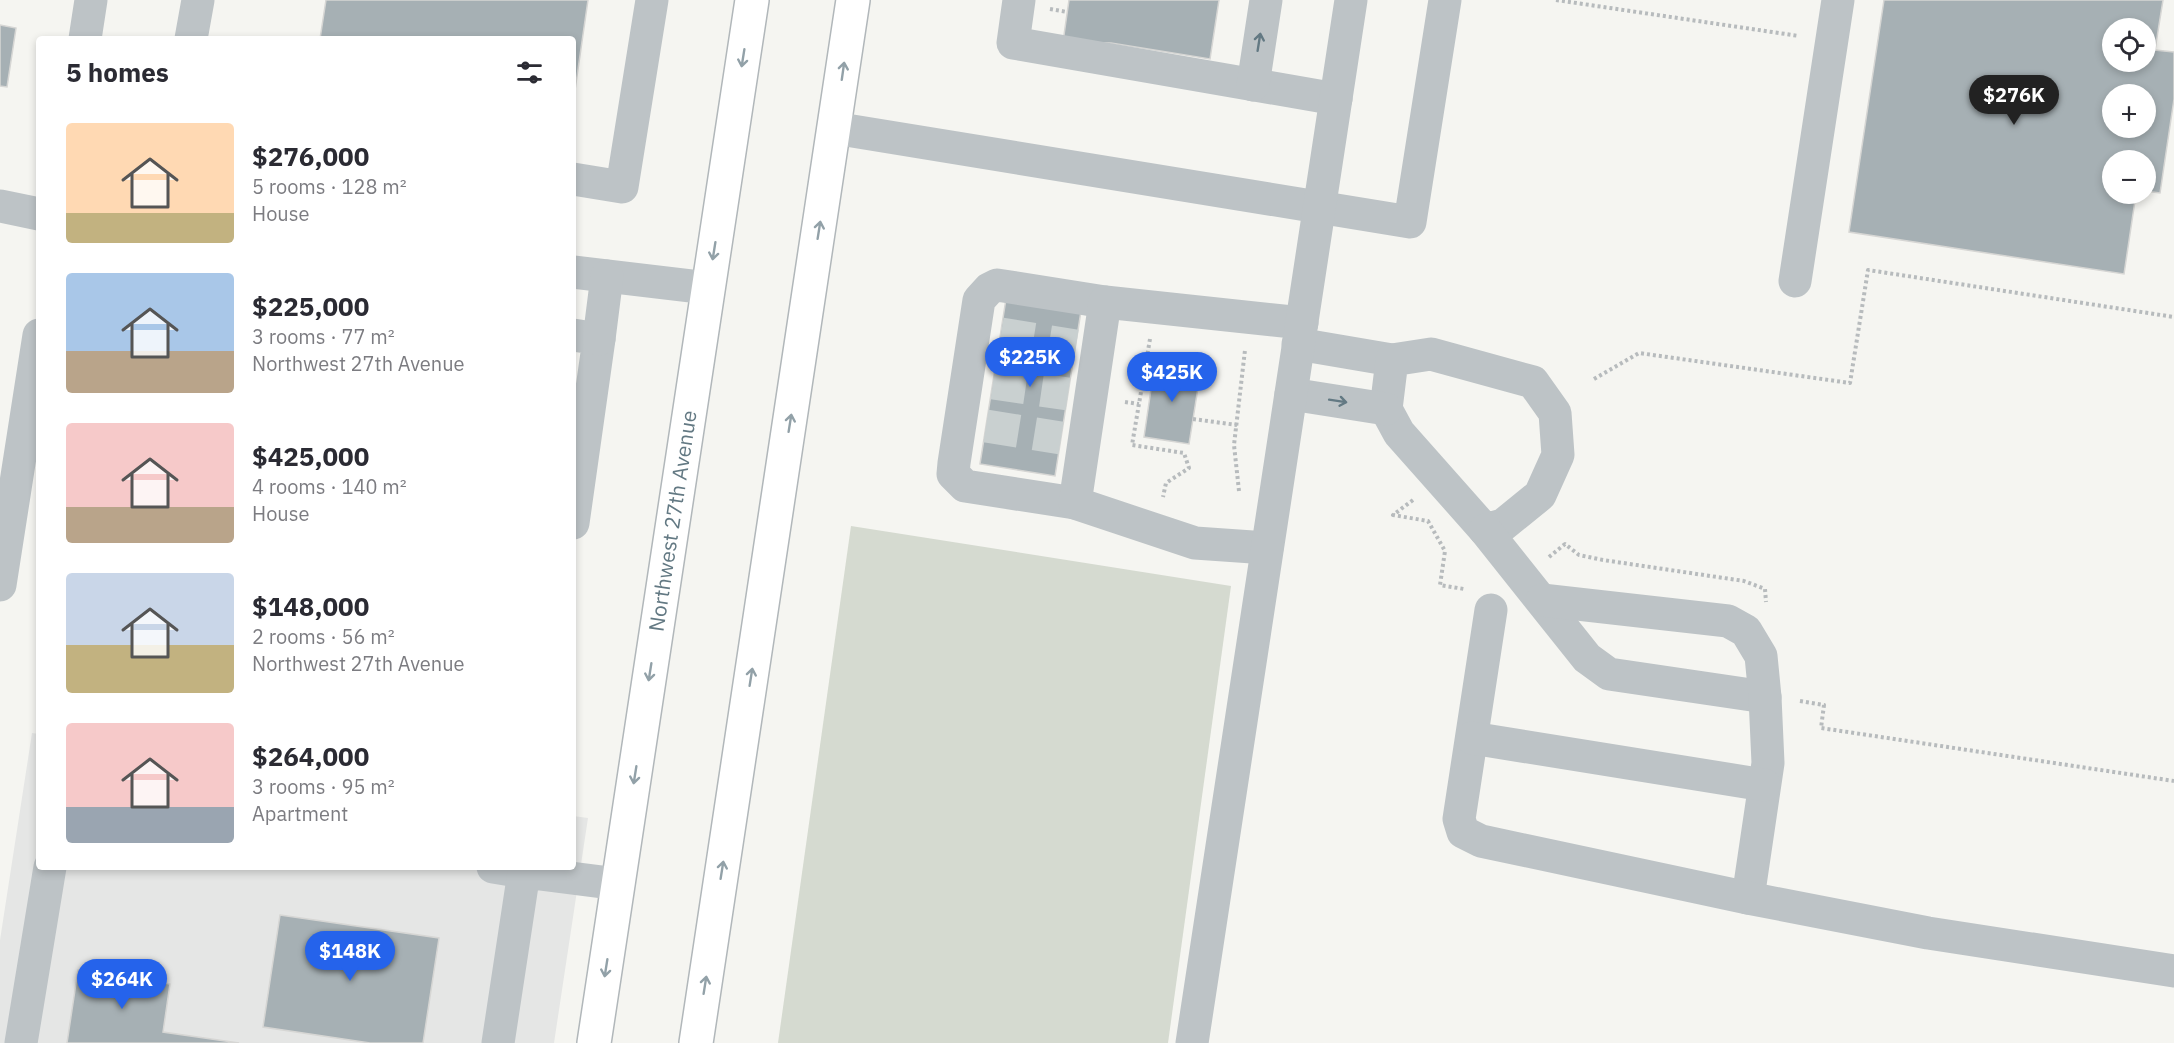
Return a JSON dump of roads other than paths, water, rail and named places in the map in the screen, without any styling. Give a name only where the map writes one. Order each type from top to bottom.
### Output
[{"type":"main road","name":"Northwest 27th Avenue","points":[[594,1043],[752,0]]},
{"type":"main road","points":[[696,1043],[853,0]]},
{"type":"street","points":[[85,36],[91,0]]},
{"type":"street","points":[[192,36],[198,0]]},
{"type":"street","points":[[576,179],[622,187],[652,0]]},
{"type":"street","points":[[1019,0],[1013,44],[1336,99]]},
{"type":"street","points":[[1252,85],[1266,0]]},
{"type":"street","points":[[1192,1043],[1351,0]]},
{"type":"street","points":[[834,128],[1410,222],[1445,0]]},
{"type":"street","points":[[1795,281],[1838,0]]},
{"type":"street","points":[[0,206],[36,213]]},
{"type":"street","points":[[576,272],[708,288]]},
{"type":"street","points":[[576,480],[586,337],[607,276]]},
{"type":"street","points":[[1268,548],[1195,543],[1075,503],[964,486],[953,474],[973,424],[988,332],[979,300],[989,289],[997,285],[1300,333],[1392,360],[1431,354],[1533,382],[1555,413],[1558,455],[1540,495],[1503,525],[1485,530]]},
{"type":"street","points":[[1075,503],[1073,440],[1087,348],[1105,303]]},
{"type":"street","points":[[0,585],[36,353]]},
{"type":"street","points":[[1392,360],[1386,409],[1399,433],[1485,530],[1587,658],[1609,674],[1765,697]]},
{"type":"street","points":[[1291,394],[1386,409]]},
{"type":"street","points":[[1542,600],[1728,621],[1746,631],[1761,656],[1768,763],[1748,898]]},
{"type":"street","points":[[1491,610],[1459,819],[1463,832],[1481,841],[1748,898],[1928,933],[2174,971]]},
{"type":"street","points":[[1472,738],[1764,785]]},
{"type":"street","points":[[21,1043],[50,870]]},
{"type":"street","points":[[498,1043],[514,870]]},
{"type":"street","points":[[527,870],[618,884]]},
{"type":"tunnel","points":[[1001,334],[1076,346]]},
{"type":"tunnel","points":[[993,383],[1068,394]]},
{"type":"tunnel","points":[[986,426],[1061,438]]}]
